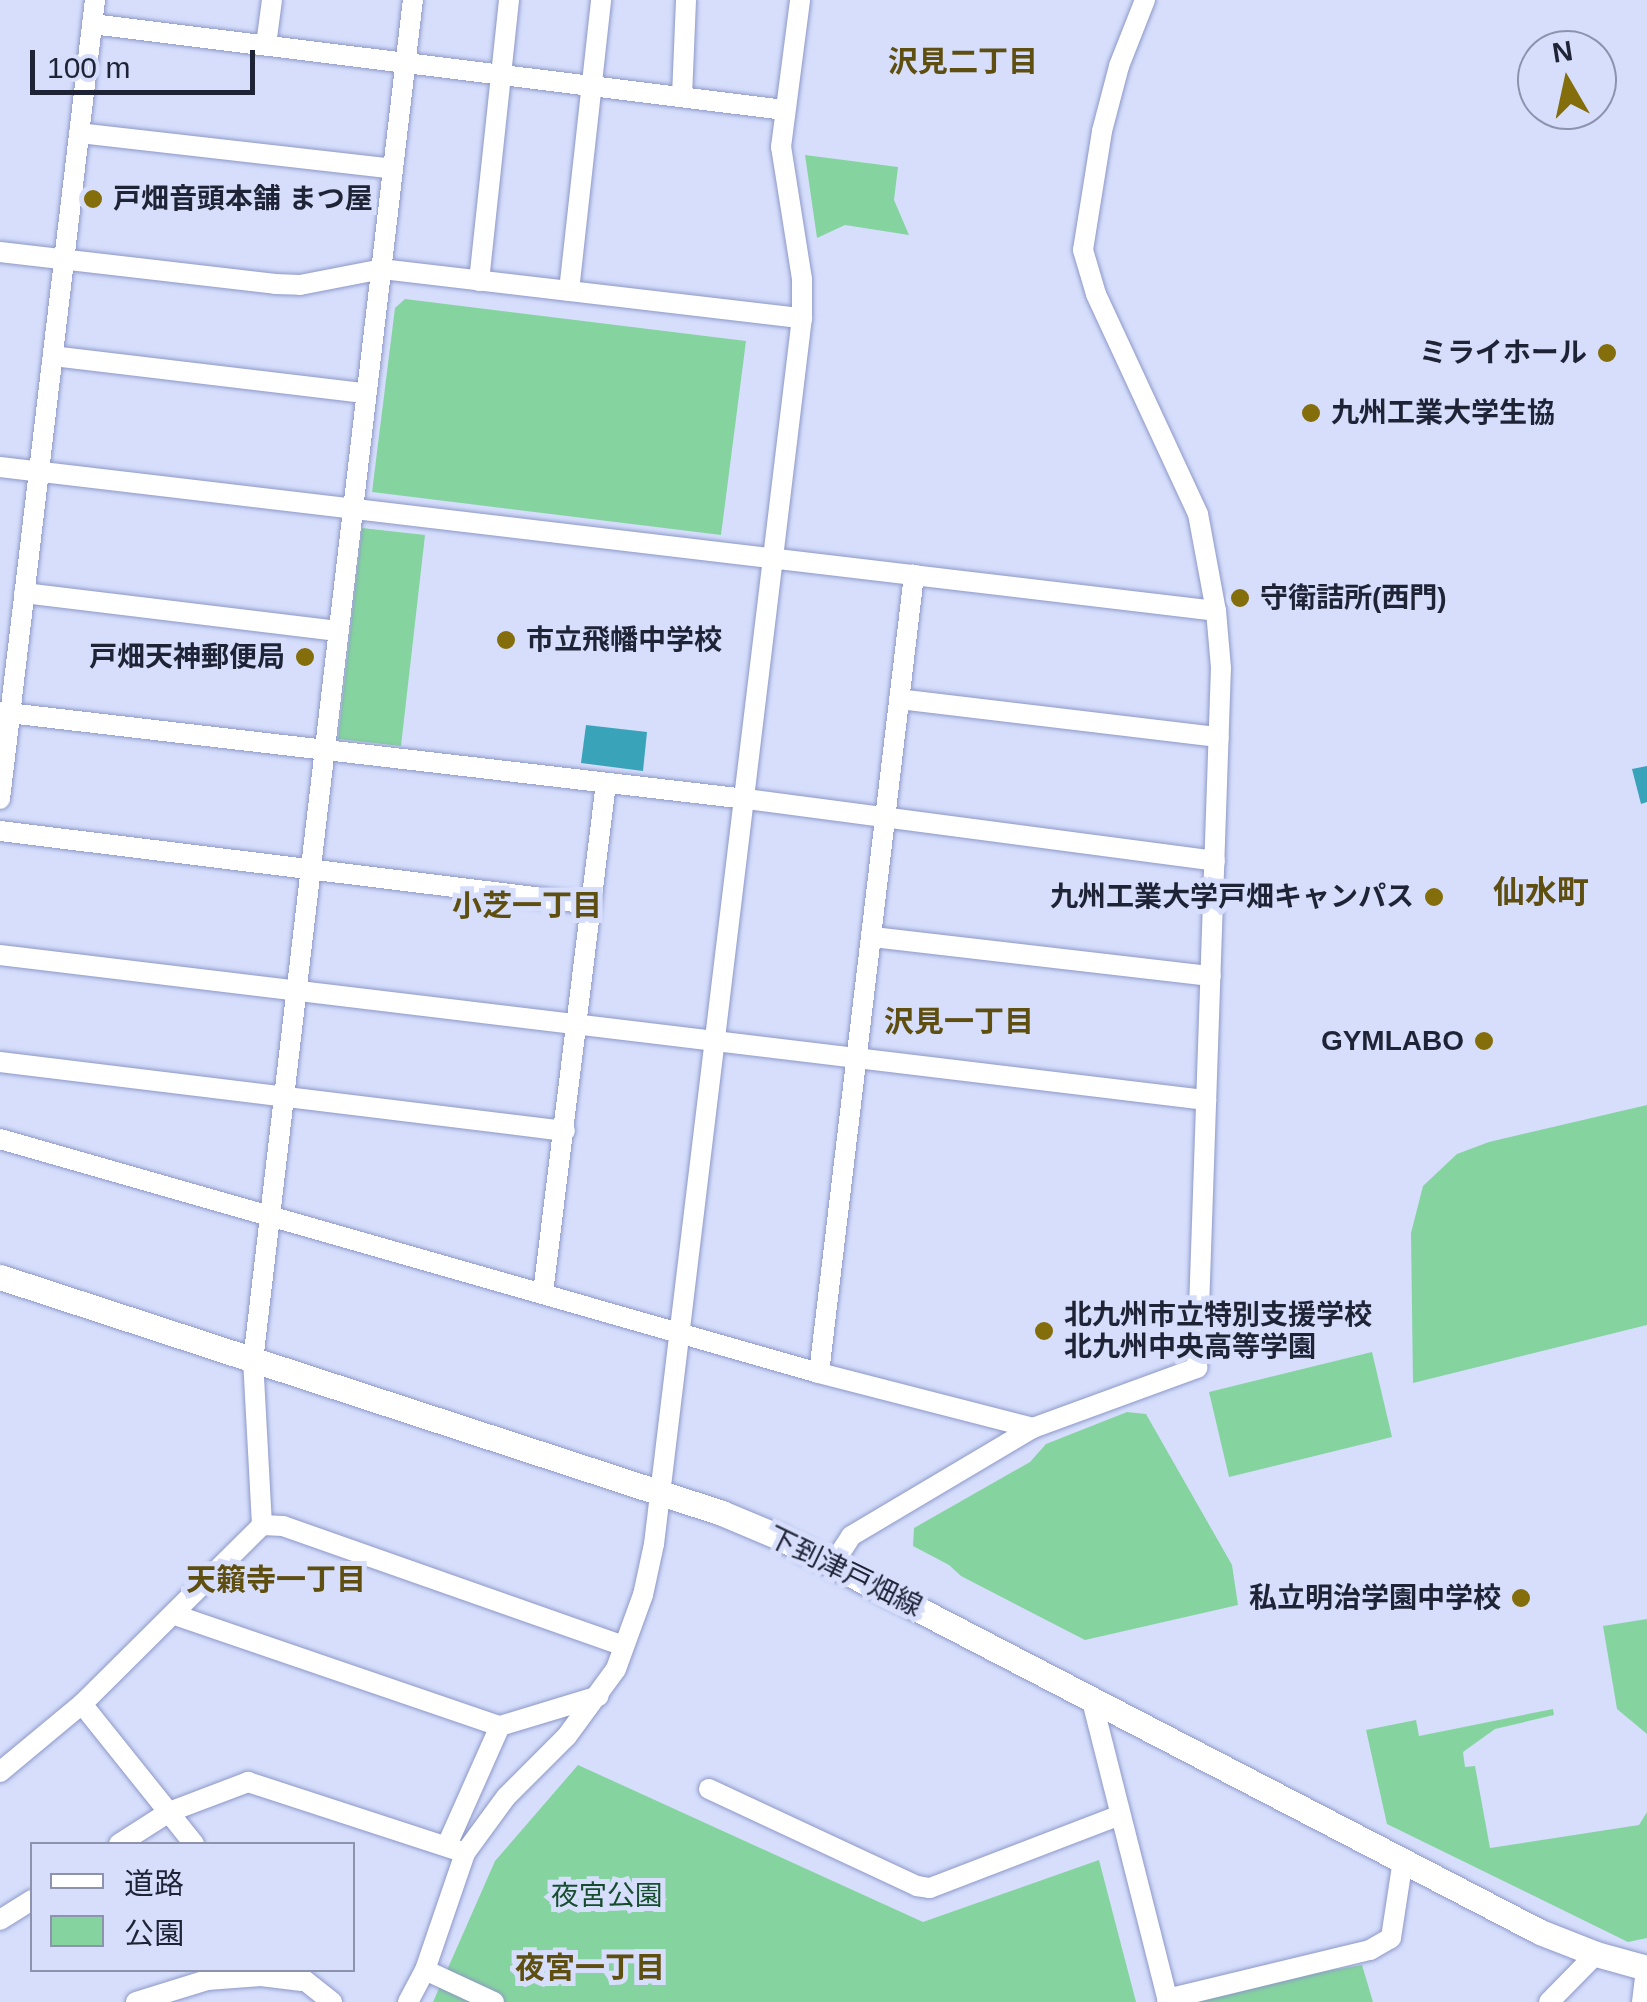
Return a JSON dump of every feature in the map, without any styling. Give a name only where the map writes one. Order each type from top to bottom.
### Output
[{"type":"main road","name":"下到津戸畑線","points":[[0,1277],[722,1513],[834,1564],[1540,1932],[1646,1968]]},
{"type":"street","points":[[0,799],[5,713],[24,592],[95,0]]},
{"type":"street","points":[[266,45],[272,0]]},
{"type":"street","points":[[0,1772],[82,1704],[262,1525],[254,1361],[413,0]]},
{"type":"street","points":[[479,281],[509,0]]},
{"type":"street","points":[[569,291],[602,0]]},
{"type":"street","points":[[682,96],[686,0]]},
{"type":"street","points":[[456,1849],[567,1736],[599,1696],[643,1595],[662,1495],[802,318],[802,279],[784,176],[784,110],[800,0]]},
{"type":"street","points":[[834,1564],[851,1536],[1033,1428],[1196,1368],[1221,668],[1216,611],[1198,514],[1090,277],[1083,250],[1102,131],[1119,66],[1145,0]]},
{"type":"street","points":[[92,24],[784,110]]},
{"type":"street","points":[[79,134],[393,169]]},
{"type":"street","points":[[0,252],[300,285],[382,269],[802,318]]},
{"type":"street","points":[[52,356],[365,393]]},
{"type":"street","points":[[0,466],[1216,611]]},
{"type":"street","points":[[818,1373],[914,575]]},
{"type":"street","points":[[24,592],[338,631]]},
{"type":"street","points":[[899,699],[1218,737]]},
{"type":"street","points":[[5,713],[746,799],[1215,860]]},
{"type":"street","points":[[543,1293],[606,783]]},
{"type":"street","points":[[0,831],[591,904]]},
{"type":"street","points":[[873,936],[1211,976]]},
{"type":"street","points":[[0,955],[1206,1100]]},
{"type":"street","points":[[0,1062],[565,1131]]},
{"type":"street","points":[[0,1140],[683,1331],[818,1373],[1033,1428]]},
{"type":"street","points":[[262,1525],[283,1526],[624,1646]]},
{"type":"street","points":[[175,1615],[500,1726],[599,1696]]},
{"type":"street","points":[[1091,1697],[1167,2000],[1370,1950],[1391,1938],[1403,1860]]},
{"type":"street","points":[[82,1704],[192,1842]]},
{"type":"street","points":[[408,2002],[424,1970],[456,1849],[500,1726]]},
{"type":"street","points":[[121,1842],[169,1812],[248,1782],[456,1849]]},
{"type":"street","points":[[710,1789],[917,1886],[930,1888],[947,1886],[1118,1816]]},
{"type":"street","points":[[0,1920],[30,1901]]},
{"type":"street","points":[[1549,2002],[1596,1954]]},
{"type":"street","points":[[1642,2002],[1646,1968]]},
{"type":"street","points":[[424,1970],[494,2002]]},
{"type":"street","points":[[136,2002],[206,1980],[297,1975],[332,2002]]},
{"type":"green space","points":[[805,155],[898,167],[894,200],[909,235],[845,225],[817,238]]},
{"type":"green space","points":[[405,299],[746,341],[721,535],[372,492],[395,308]]},
{"type":"green space","points":[[362,528],[425,535],[401,746],[338,739]]},
{"type":"green space","points":[[1647,1105],[1647,1325],[1413,1383],[1411,1233],[1423,1186],[1457,1154],[1489,1142]]},
{"type":"green space","points":[[1372,1352],[1392,1437],[1229,1477],[1209,1392]]},
{"type":"green space","points":[[1127,1412],[1146,1414],[1232,1565],[1238,1605],[1085,1640],[961,1576],[913,1546],[914,1528],[1030,1462],[1046,1444]]},
{"type":"green space","points":[[1647,1619],[1647,1734],[1617,1709],[1603,1626]]},
{"type":"green space","points":[[1553,1709],[1554,1715],[1495,1729],[1463,1752],[1465,1767],[1475,1766],[1490,1848],[1639,1825],[1647,1812],[1647,1938],[1628,1942],[1387,1824],[1366,1730],[1416,1720],[1419,1736]]},
{"type":"green space","name":"夜宮公園","points":[[578,1765],[923,1922],[1099,1860],[1136,2002],[433,2002],[495,1861]]},
{"type":"green space","points":[[1362,1965],[1373,2002],[1176,2002],[1175,1997]]},
{"type":"water","points":[[586,725],[647,732],[643,771],[581,763]]},
{"type":"water","points":[[1647,766],[1647,802],[1641,804],[1632,769]]},
{"type":"place","name":"戸畑音頭本舗 まつ屋","points":[[93,199]]},
{"type":"place","name":"ミライホール","points":[[1607,353]]},
{"type":"place","name":"九州工業大学生協","points":[[1311,413]]},
{"type":"place","name":"守衛詰所(西門)","points":[[1240,598]]},
{"type":"place","name":"市立飛幡中学校","points":[[506,640]]},
{"type":"place","name":"戸畑天神郵便局","points":[[305,657]]},
{"type":"place","name":"九州工業大学戸畑キャンパス","points":[[1434,897]]},
{"type":"place","name":"GYMLABO","points":[[1484,1041]]},
{"type":"place","name":"北九州市立特別支援学校 北九州中央高等学園","points":[[1044,1331]]},
{"type":"place","name":"私立明治学園中学校","points":[[1521,1598]]},
{"type":"district","name":"沢見二丁目","points":[[963,62]]},
{"type":"district","name":"仙水町","points":[[1541,892]]},
{"type":"district","name":"小芝一丁目","points":[[527,906]]},
{"type":"district","name":"沢見一丁目","points":[[959,1022]]},
{"type":"district","name":"天籟寺一丁目","points":[[276,1580]]},
{"type":"district","name":"夜宮一丁目","points":[[590,1968]]}]
